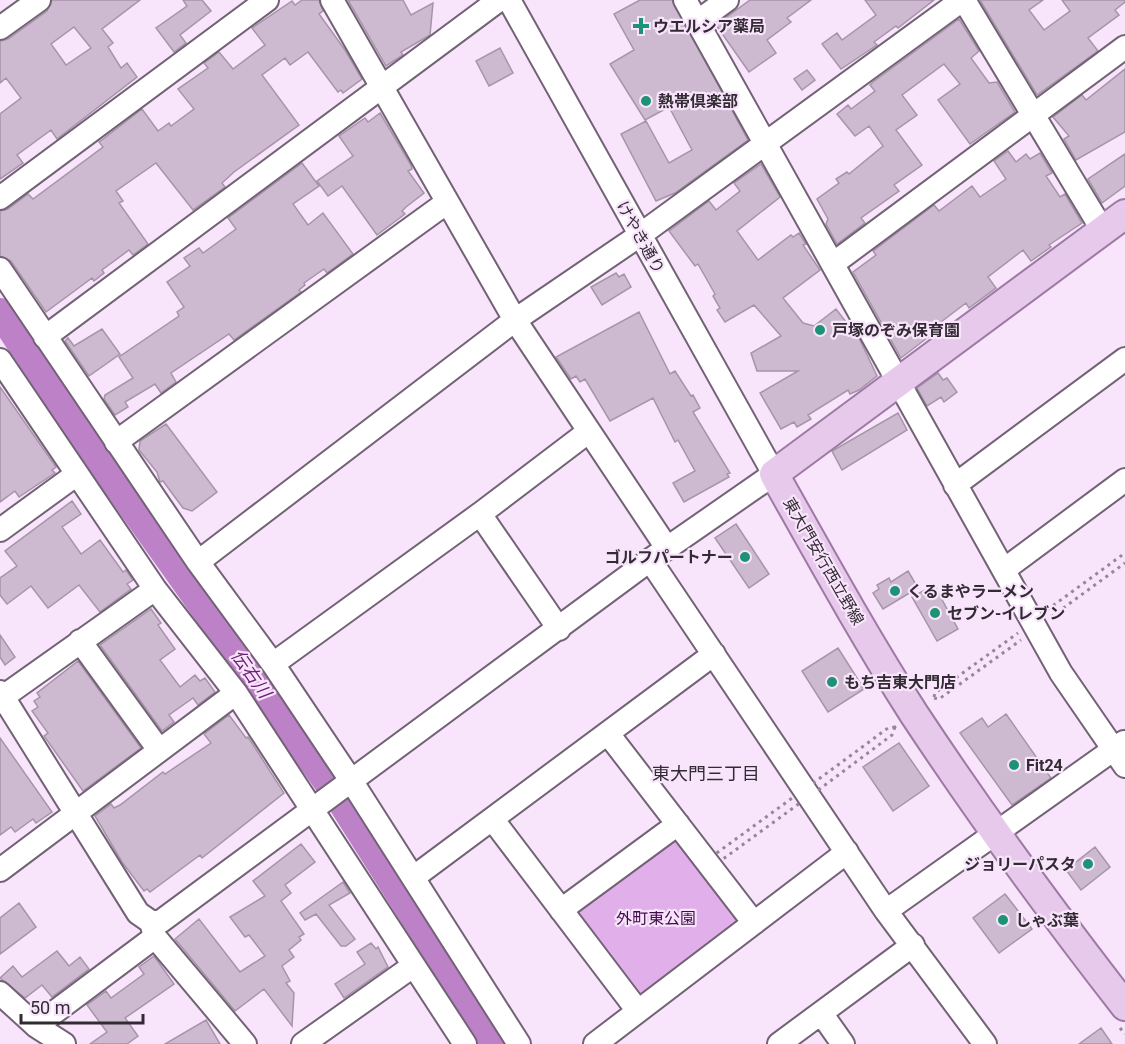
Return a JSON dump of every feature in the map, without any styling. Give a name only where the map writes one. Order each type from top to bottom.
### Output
[{"type":"main road","points":[[774,474],[1114,222]]},
{"type":"main road","name":"東大門安行西立野線","points":[[774,474],[850,608],[914,713],[996,834],[1125,1006]]},
{"type":"street","points":[[0,28],[39,0]]},
{"type":"street","points":[[0,198],[267,0]]},
{"type":"street","points":[[332,0],[514,320],[588,432],[714,654],[886,911],[985,1044]]},
{"type":"street","points":[[45,337],[499,0]]},
{"type":"street","name":"けやき通り","points":[[509,0],[774,474]]},
{"type":"street","points":[[685,0],[1062,673],[1121,752],[996,834],[886,911]]},
{"type":"street","points":[[697,22],[727,0]]},
{"type":"street","points":[[198,562],[514,320],[640,235],[963,0],[1034,115],[1114,222]]},
{"type":"street","points":[[834,263],[1125,46]]},
{"type":"street","points":[[116,442],[446,203]]},
{"type":"street","points":[[0,269],[198,562],[273,664],[349,784],[414,877],[519,1044]]},
{"type":"street","points":[[955,485],[1125,358]]},
{"type":"street","points":[[1,363],[155,589],[236,693],[318,806],[413,966],[465,1044]]},
{"type":"street","points":[[273,664],[480,514],[588,432]]},
{"type":"street","points":[[0,530],[77,474]]},
{"type":"street","points":[[36,1026],[160,922],[174,914],[658,554],[774,474]]},
{"type":"street","points":[[1005,569],[1125,480]]},
{"type":"street","points":[[480,514],[559,629]]},
{"type":"street","points":[[155,589],[1,696],[138,913],[245,1044]]},
{"type":"street","points":[[80,641],[159,750]]},
{"type":"street","points":[[414,877],[609,735],[714,654]]},
{"type":"street","points":[[0,870],[236,693]]},
{"type":"street","points":[[609,735],[754,923]]},
{"type":"street","points":[[493,820],[638,1011]]},
{"type":"street","points":[[561,910],[678,824]]},
{"type":"street","points":[[595,1044],[847,852]]},
{"type":"street","points":[[778,1044],[913,945]]},
{"type":"street","points":[[303,1044],[413,966]]},
{"type":"street","points":[[0,993],[36,1026],[64,1044]]},
{"type":"street","points":[[821,1013],[843,1044]]},
{"type":"path","points":[[1038,616],[1125,553]]},
{"type":"path","points":[[1042,624],[1125,562]]},
{"type":"path","points":[[1022,630],[934,693],[934,698],[939,699],[1025,637]]},
{"type":"path","points":[[896,727],[892,735],[817,791],[813,788],[812,784],[888,728],[896,727]]},
{"type":"path","points":[[799,793],[803,795],[804,800],[719,862],[714,860],[714,855],[799,793]]},
{"type":"green space","name":"外町東公園","points":[[674,832],[743,920],[644,1000],[573,913]]},
{"type":"building","points":[[52,0],[140,0],[102,29],[113,43],[108,47],[121,68],[127,63],[137,77],[57,139],[51,130],[17,155],[23,163],[0,179],[0,114],[21,98],[6,78],[0,83],[0,41],[8,39],[47,11]],"holes":[[[74,27],[91,48],[66,65],[51,44]]]},
{"type":"building","points":[[183,0],[202,0],[211,11],[180,35],[186,43],[174,52],[156,28],[187,6]]},
{"type":"building","points":[[302,0],[319,0],[323,11],[319,14],[345,50],[362,79],[343,93],[341,90],[338,92],[308,52],[290,65],[285,58],[262,75],[299,125],[234,172],[222,183],[225,187],[193,210],[156,163],[116,191],[123,201],[119,203],[148,244],[133,255],[129,250],[102,270],[104,273],[94,281],[92,278],[46,312],[11,261],[0,256],[0,211],[8,209],[28,194],[33,199],[103,147],[99,142],[142,109],[158,131],[169,123],[171,126],[194,109],[178,89],[208,68],[204,63],[219,52],[233,69],[265,45],[252,28],[292,1],[295,5]]},
{"type":"building","points":[[348,0],[403,0],[411,15],[433,3],[430,35],[401,52],[403,55],[386,66]]},
{"type":"building","points":[[640,0],[672,0],[748,140],[675,193],[656,201],[621,134],[646,121],[669,163],[692,150],[669,107],[645,120],[610,64],[634,50],[614,14]]},
{"type":"building","points":[[750,0],[811,0],[787,18],[791,22],[767,40],[776,53],[749,72],[716,25]]},
{"type":"building","points":[[865,0],[934,0],[898,28],[896,26],[874,42],[877,45],[841,69],[822,44],[837,33],[842,40],[876,15]]},
{"type":"building","points":[[980,0],[1043,0],[1029,10],[1044,30],[1070,11],[1062,0],[1125,0],[1125,2],[1115,10],[1119,15],[1088,38],[1098,51],[1037,95]]},
{"type":"building","points":[[959,19],[979,51],[971,58],[989,83],[997,82],[1015,112],[970,144],[938,100],[960,84],[944,64],[902,95],[917,115],[896,130],[922,165],[894,185],[899,191],[861,218],[865,223],[837,244],[826,224],[828,219],[817,199],[839,183],[836,179],[847,172],[849,174],[883,146],[869,126],[855,136],[837,114],[848,105],[851,109],[875,91],[870,85],[873,82]]},
{"type":"building","points":[[500,48],[513,73],[489,86],[476,61]]},
{"type":"building","points":[[1125,69],[1125,132],[1076,160],[1064,139],[1069,136],[1053,117],[1082,95],[1086,100]]},
{"type":"building","points":[[807,70],[815,80],[802,90],[794,79]]},
{"type":"building","points":[[380,113],[411,165],[412,169],[408,171],[424,193],[402,211],[405,214],[377,235],[342,186],[328,196],[317,181],[353,156],[339,136],[365,118],[368,122]]},
{"type":"building","points":[[1008,151],[1016,162],[1026,154],[1030,159],[1040,153],[1052,173],[1046,176],[1060,197],[1065,194],[1082,223],[1049,245],[1051,247],[1031,261],[1023,250],[988,277],[996,288],[969,308],[966,303],[941,322],[944,325],[901,358],[853,272],[876,255],[873,251],[934,205],[939,211],[972,186],[980,197],[1006,179],[994,161]]},
{"type":"building","points":[[1125,154],[1125,186],[1102,203],[1088,179]]},
{"type":"building","points":[[302,163],[319,186],[293,204],[308,225],[323,213],[353,254],[327,273],[324,269],[304,283],[305,285],[299,290],[301,292],[234,340],[229,334],[171,373],[176,382],[161,393],[155,384],[125,402],[128,407],[115,415],[104,399],[105,395],[133,378],[119,357],[179,316],[177,312],[184,307],[167,282],[190,266],[184,258],[199,248],[203,253],[236,229],[228,218]]},
{"type":"building","points":[[761,164],[780,197],[737,231],[758,260],[791,235],[793,237],[799,233],[806,244],[803,245],[820,270],[783,298],[803,323],[814,326],[836,309],[860,340],[877,376],[859,390],[850,394],[848,390],[808,415],[811,419],[797,427],[794,422],[781,429],[760,393],[798,371],[757,371],[751,353],[781,336],[754,305],[725,322],[717,310],[720,308],[713,296],[715,294],[698,264],[695,266],[669,231],[709,201],[716,210],[740,191],[734,183]]},
{"type":"building","points":[[616,273],[619,277],[624,274],[631,287],[602,305],[591,287]]},
{"type":"building","points":[[639,312],[670,374],[675,371],[691,396],[693,395],[700,408],[693,412],[730,473],[727,474],[729,477],[684,502],[673,483],[695,471],[678,440],[675,442],[653,398],[610,421],[585,379],[580,382],[576,376],[571,379],[556,357]]},
{"type":"building","points":[[102,329],[120,354],[89,376],[65,341],[68,338],[74,346]]},
{"type":"building","points":[[938,373],[943,380],[947,378],[957,392],[944,402],[941,397],[927,406],[917,388]]},
{"type":"building","points":[[0,387],[56,467],[52,470],[55,473],[19,497],[15,491],[0,502]]},
{"type":"building","points":[[898,413],[907,430],[842,470],[832,451]]},
{"type":"building","points":[[166,424],[217,492],[192,511],[183,508],[163,481],[160,482],[157,472],[139,450],[140,441]]},
{"type":"building","points":[[72,501],[81,514],[62,527],[81,554],[100,540],[123,572],[126,570],[133,580],[127,584],[131,589],[100,612],[79,585],[48,608],[31,586],[7,604],[0,595],[0,578],[17,566],[5,551]]},
{"type":"building","points":[[736,524],[769,574],[749,588],[715,538]]},
{"type":"building","points":[[908,571],[918,588],[883,609],[873,593],[879,589],[877,585],[889,578],[891,582]]},
{"type":"building","name":"セブン-イレブン","points":[[934,585],[958,629],[937,641],[912,597]]},
{"type":"building","points":[[151,609],[161,623],[158,625],[175,649],[160,660],[180,687],[195,675],[200,681],[205,678],[215,692],[198,705],[193,698],[169,715],[174,722],[162,731],[100,645]]},
{"type":"building","points":[[0,635],[15,657],[5,665],[0,657]]},
{"type":"building","points":[[838,648],[864,689],[828,712],[802,671]]},
{"type":"building","points":[[78,661],[141,748],[83,791],[44,736],[48,733],[32,711],[38,707],[34,701],[40,697],[37,693]]},
{"type":"building","points":[[1006,714],[1051,778],[1012,805],[960,733],[982,718],[988,727]]},
{"type":"building","points":[[229,715],[246,738],[248,737],[284,793],[202,858],[200,855],[150,892],[147,889],[144,891],[122,862],[95,816],[111,804],[114,808],[120,805],[163,772],[165,774],[211,743],[204,734]]},
{"type":"building","points":[[0,738],[52,812],[36,823],[33,819],[15,832],[11,827],[0,835]]},
{"type":"building","points":[[899,743],[929,786],[893,811],[863,767]]},
{"type":"building","points":[[301,844],[315,862],[285,885],[291,893],[281,901],[304,934],[299,937],[301,940],[289,950],[294,957],[282,966],[290,981],[286,983],[294,993],[292,1026],[264,989],[235,1011],[175,939],[199,919],[240,972],[265,956],[249,935],[245,937],[230,917],[265,896],[253,881]]},
{"type":"building","points":[[1095,847],[1110,867],[1081,890],[1066,870]]},
{"type":"building","points":[[343,882],[350,893],[329,905],[355,939],[346,946],[341,946],[316,914],[305,920],[300,913]]},
{"type":"building","points":[[1005,894],[1032,929],[999,953],[973,918]]},
{"type":"building","points":[[19,903],[36,927],[0,954],[0,918]]},
{"type":"building","points":[[371,943],[376,949],[378,947],[388,967],[344,998],[335,984],[365,964],[357,952]]},
{"type":"building","points":[[57,951],[69,966],[80,957],[89,969],[52,997],[42,985],[25,998],[0,978],[13,966],[22,977]]},
{"type":"building","points":[[154,956],[174,984],[125,1018],[138,1036],[127,1044],[90,1044],[107,1032],[87,1005],[106,991],[111,998],[144,974],[139,967]]},
{"type":"building","points":[[206,1020],[220,1044],[165,1044]]},
{"type":"building","points":[[1101,1028],[1112,1044],[1079,1044]]},
{"type":"waterway","name":"伝右川","points":[[0,312],[64,411],[340,800],[449,972],[491,1044]]},
{"type":"place","name":"ウエルシア薬局","points":[[641,26]]},
{"type":"place","name":"熱帯倶楽部","points":[[646,101]]},
{"type":"place","name":"戸塚のぞみ保育園","points":[[820,330]]},
{"type":"place","name":"ゴルフパートナー","points":[[745,557]]},
{"type":"place","name":"くるまやラーメン","points":[[895,591]]},
{"type":"place","name":"セブン-イレブン","points":[[935,613]]},
{"type":"place","name":"もち吉東大門店","points":[[832,682]]},
{"type":"place","name":"Fit24","points":[[1014,765]]},
{"type":"place","name":"ジョリーパスタ","points":[[1088,864]]},
{"type":"place","name":"しゃぶ葉","points":[[1003,920]]},
{"type":"district","name":"東大門三丁目","points":[[706,774]]}]
